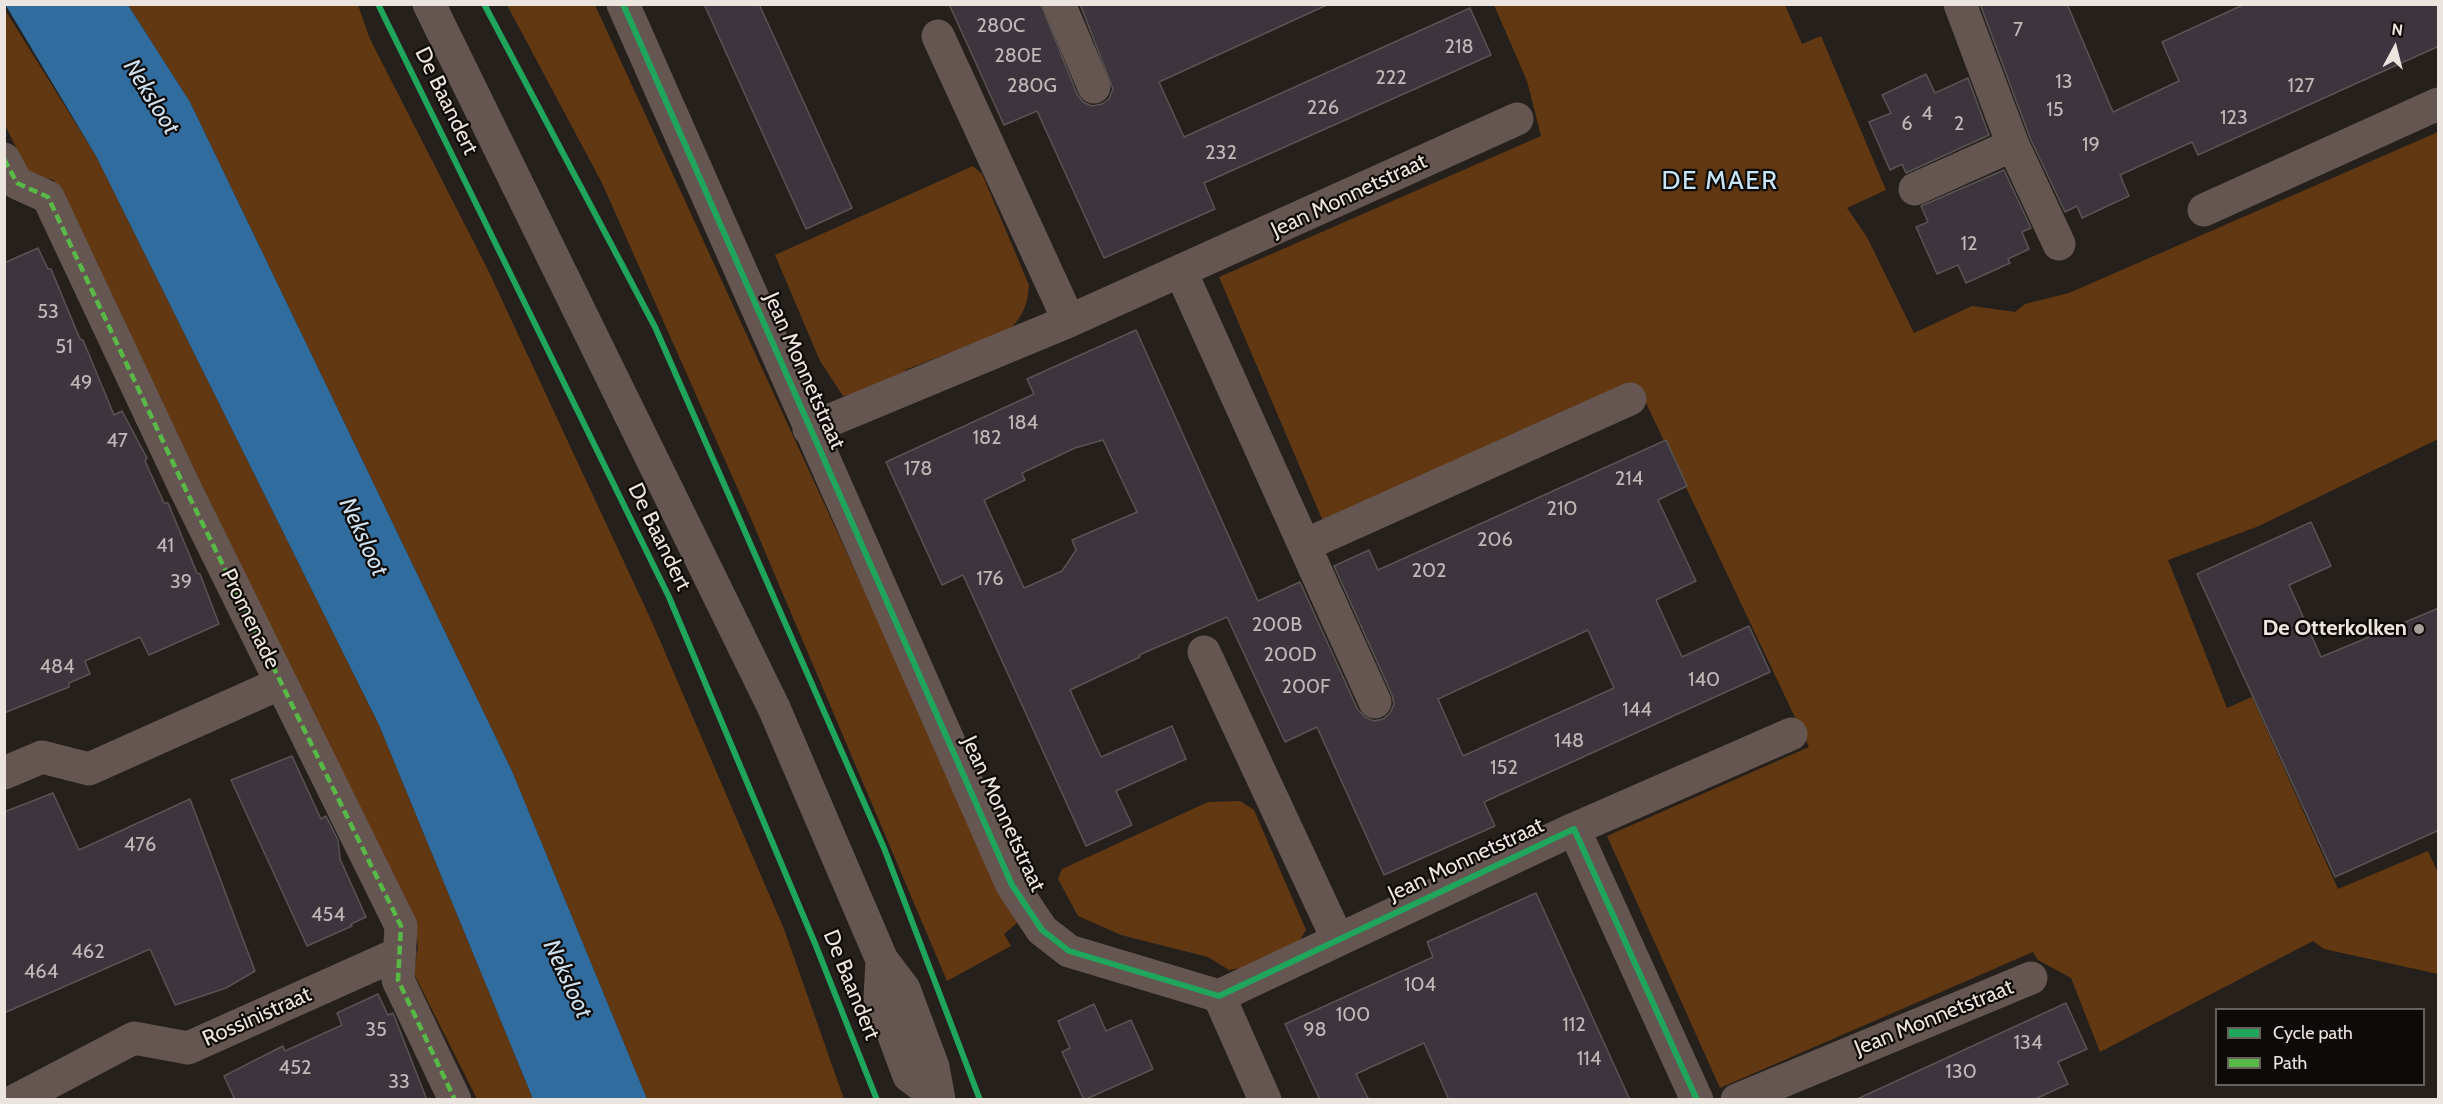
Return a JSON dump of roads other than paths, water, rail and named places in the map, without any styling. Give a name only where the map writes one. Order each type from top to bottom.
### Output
[{"type":"main road","name":"De Baandert","points":[[429,4],[774,708],[882,960],[880,998],[909,1076],[938,1098]]},
{"type":"street","name":"Jean Monnetstraat","points":[[623,4],[1012,885],[1042,930],[1069,951],[1219,996],[1574,829],[1791,735]]},
{"type":"street","points":[[1059,4],[1094,87]]},
{"type":"street","points":[[1960,4],[2013,145],[2058,244]]},
{"type":"street","points":[[938,36],[1069,321]]},
{"type":"street","points":[[2204,210],[2439,104]]},
{"type":"street","name":"Jean Monnetstraat","points":[[809,429],[1181,272],[1517,119]]},
{"type":"street","points":[[1915,189],[2013,145]]},
{"type":"street","name":"Promenade","points":[[4,159],[17,183],[48,197],[184,486],[401,926],[398,980],[455,1100]]},
{"type":"street","points":[[1181,272],[1375,702]]},
{"type":"street","points":[[1305,545],[1630,399]]},
{"type":"street","points":[[1204,652],[1338,940]]},
{"type":"street","points":[[4,773],[42,757],[89,769],[281,683]]},
{"type":"street","name":"Jean Monnetstraat","points":[[1574,829],[1697,1100]]},
{"type":"street","name":"Rossinistraat","points":[[16,1100],[134,1038],[188,1048],[400,953]]},
{"type":"street","name":"Jean Monnetstraat","points":[[1737,1100],[2031,978]]},
{"type":"street","points":[[1219,996],[1265,1100]]},
{"type":"water","name":"Neksloot","points":[[5,4],[128,5],[190,102],[512,771],[647,1099],[533,1099],[379,725],[96,156]]},
{"type":"place","name":"De Otterkolken","points":[[2419,629]]},
{"type":"district","name":"DE MAER","points":[[1720,181]]}]
